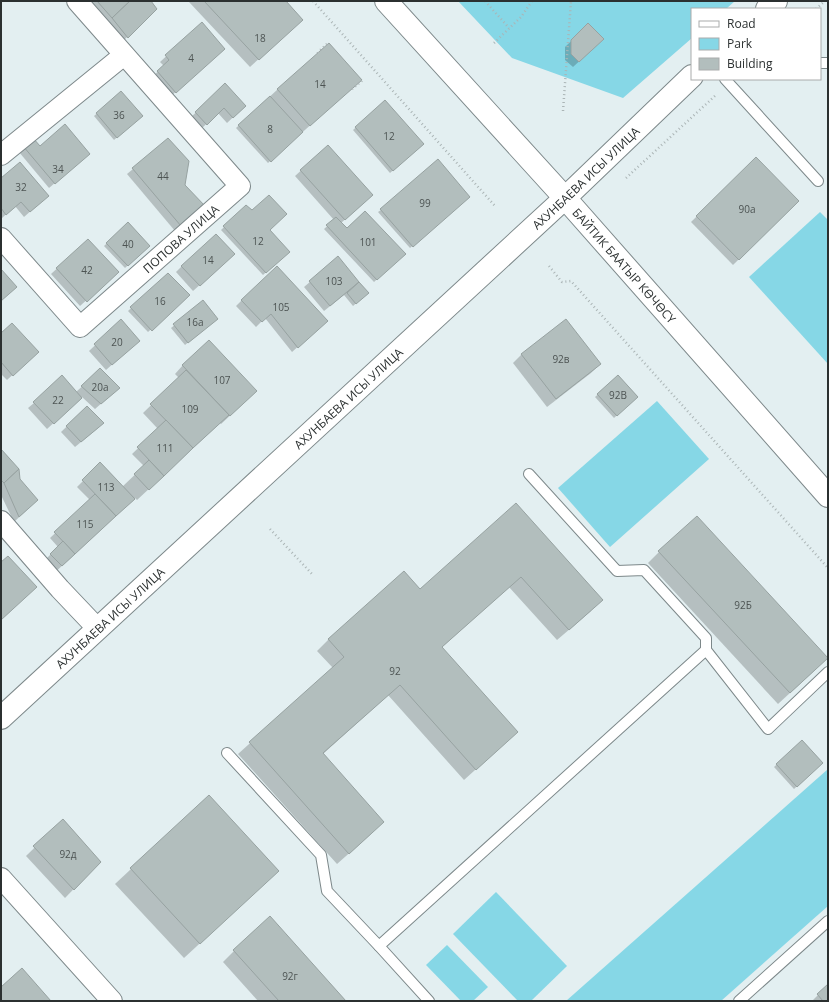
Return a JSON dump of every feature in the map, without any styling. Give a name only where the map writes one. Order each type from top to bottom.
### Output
[{"type":"main road","name":"БАЙТИК БААТЫР КӨЧӨСҮ","points":[[386,1],[565,198],[828,496]]},
{"type":"main road","name":"АХУНБАЕВА ИСЫ УЛИЦА","points":[[1,718],[565,198],[691,77]]},
{"type":"street","name":"ПОПОВА УЛИЦА","points":[[1,238],[80,327],[240,186],[124,55],[81,2]]},
{"type":"street","points":[[1,155],[124,55]]},
{"type":"street","points":[[1,521],[97,628]]},
{"type":"street","points":[[1,878],[112,1001]]},
{"type":"lane","points":[[726,81],[818,181]]},
{"type":"lane","points":[[529,474],[617,571],[644,570],[706,638],[706,650],[768,729],[828,672]]},
{"type":"lane","points":[[379,946],[706,650]]},
{"type":"lane","points":[[227,753],[321,855],[327,891],[429,1001]]},
{"type":"lane","points":[[739,1001],[828,921]]},
{"type":"path","points":[[314,1],[495,206]]},
{"type":"path","points":[[485,1],[509,28]]},
{"type":"path","points":[[494,43],[521,17],[532,1]]},
{"type":"path","points":[[563,112],[571,1]]},
{"type":"path","points":[[817,8],[825,1]]},
{"type":"path","points":[[318,53],[328,43]]},
{"type":"path","points":[[352,89],[362,80]]},
{"type":"path","points":[[626,178],[726,81]]},
{"type":"path","points":[[549,266],[562,282],[571,281],[828,568]]},
{"type":"path","points":[[270,528],[312,574]]},
{"type":"green space","points":[[458,1],[735,1],[727,8],[691,8],[691,39],[623,98],[512,58]]},
{"type":"green space","points":[[820,212],[828,220],[828,364],[749,277]]},
{"type":"green space","points":[[657,401],[709,459],[610,547],[558,488]]},
{"type":"green space","points":[[828,769],[828,906],[721,1001],[566,1001]]},
{"type":"green space","points":[[496,892],[567,966],[531,1001],[518,1001],[453,934]]},
{"type":"green space","points":[[447,945],[488,987],[473,1001],[461,1001],[426,965]]},
{"type":"building","points":[[97,1],[130,1],[112,18]]},
{"type":"building","points":[[130,1],[151,1],[157,9],[128,38],[112,18]]},
{"type":"building","points":[[204,1],[286,1],[303,20],[259,60]]},
{"type":"building","points":[[202,22],[225,49],[176,93],[157,71],[169,60],[165,55]]},
{"type":"building","points":[[588,23],[604,39],[579,62],[571,54],[571,40]]},
{"type":"building","points":[[329,43],[362,80],[310,126],[277,89]]},
{"type":"building","points":[[225,83],[246,106],[233,118],[224,108],[207,125],[195,112]]},
{"type":"building","points":[[121,91],[143,116],[117,138],[96,113]]},
{"type":"building","points":[[270,96],[303,132],[271,162],[238,125]]},
{"type":"building","points":[[385,100],[424,144],[393,171],[355,127]]},
{"type":"building","points":[[65,124],[90,154],[55,184],[23,146],[33,138],[40,146]]},
{"type":"building","points":[[168,138],[189,161],[185,185],[205,206],[181,226],[132,168]]},
{"type":"building","points":[[328,145],[373,195],[345,220],[300,170]]},
{"type":"building","points":[[756,157],[799,201],[739,260],[696,216]]},
{"type":"building","points":[[438,159],[470,197],[413,247],[380,209]]},
{"type":"building","points":[[20,162],[49,196],[30,212],[21,202],[6,215],[1,208],[1,178]]},
{"type":"building","points":[[269,195],[287,214],[270,230],[290,252],[266,273],[223,226],[246,205],[252,210]]},
{"type":"building","points":[[365,211],[406,254],[377,280],[326,225],[336,217],[347,228]]},
{"type":"building","points":[[128,222],[150,246],[128,266],[106,243]]},
{"type":"building","points":[[216,234],[235,254],[200,286],[181,266]]},
{"type":"building","points":[[88,239],[119,272],[87,302],[56,268]]},
{"type":"building","points":[[338,256],[359,282],[330,306],[309,281]]},
{"type":"building","points":[[277,266],[328,321],[298,348],[271,314],[262,322],[241,300]]},
{"type":"building","points":[[1,269],[17,287],[1,301]]},
{"type":"building","points":[[168,273],[190,295],[152,331],[130,307]]},
{"type":"building","points":[[359,282],[369,293],[356,304],[347,293]]},
{"type":"building","points":[[203,300],[218,319],[188,343],[173,324]]},
{"type":"building","points":[[121,319],[140,341],[112,365],[94,344]]},
{"type":"building","points":[[566,319],[601,364],[556,399],[521,354]]},
{"type":"building","points":[[12,323],[39,352],[13,376],[1,362],[1,333]]},
{"type":"building","points":[[209,340],[257,391],[230,416],[182,365]]},
{"type":"building","points":[[100,368],[120,388],[101,404],[81,386]]},
{"type":"building","points":[[186,370],[229,415],[193,448],[150,404]]},
{"type":"building","points":[[62,375],[82,398],[54,424],[33,402]]},
{"type":"building","points":[[618,375],[638,397],[617,416],[597,394]]},
{"type":"building","points":[[87,406],[104,423],[81,442],[66,426]]},
{"type":"building","points":[[166,420],[193,448],[164,476],[137,447]]},
{"type":"building","points":[[1,449],[19,469],[4,483],[1,480]]},
{"type":"building","points":[[149,460],[164,476],[149,490],[134,474]]},
{"type":"building","points":[[100,462],[135,499],[116,516],[82,480]]},
{"type":"building","points":[[19,469],[20,479],[38,500],[19,517],[4,483]]},
{"type":"building","points":[[95,494],[116,516],[75,554],[54,532]]},
{"type":"building","points":[[516,503],[603,600],[569,630],[521,577],[442,647],[518,732],[476,770],[400,685],[323,753],[384,822],[349,854],[249,742],[344,657],[328,639],[404,571],[420,589]]},
{"type":"building","points":[[697,516],[828,658],[790,693],[658,551]]},
{"type":"building","points":[[63,541],[75,554],[62,566],[50,554]]},
{"type":"building","points":[[8,556],[37,587],[1,620],[1,562]]},
{"type":"building","points":[[802,740],[823,763],[797,787],[776,764]]},
{"type":"building","points":[[209,795],[279,871],[200,944],[130,868]]},
{"type":"building","points":[[63,819],[101,862],[74,890],[33,846]]},
{"type":"building","points":[[270,916],[346,1001],[279,1001],[233,950]]},
{"type":"building","points":[[22,968],[51,1001],[1,1001],[1,987]]},
{"type":"building","points":[[828,984],[828,1001],[823,1001],[817,994]]}]
